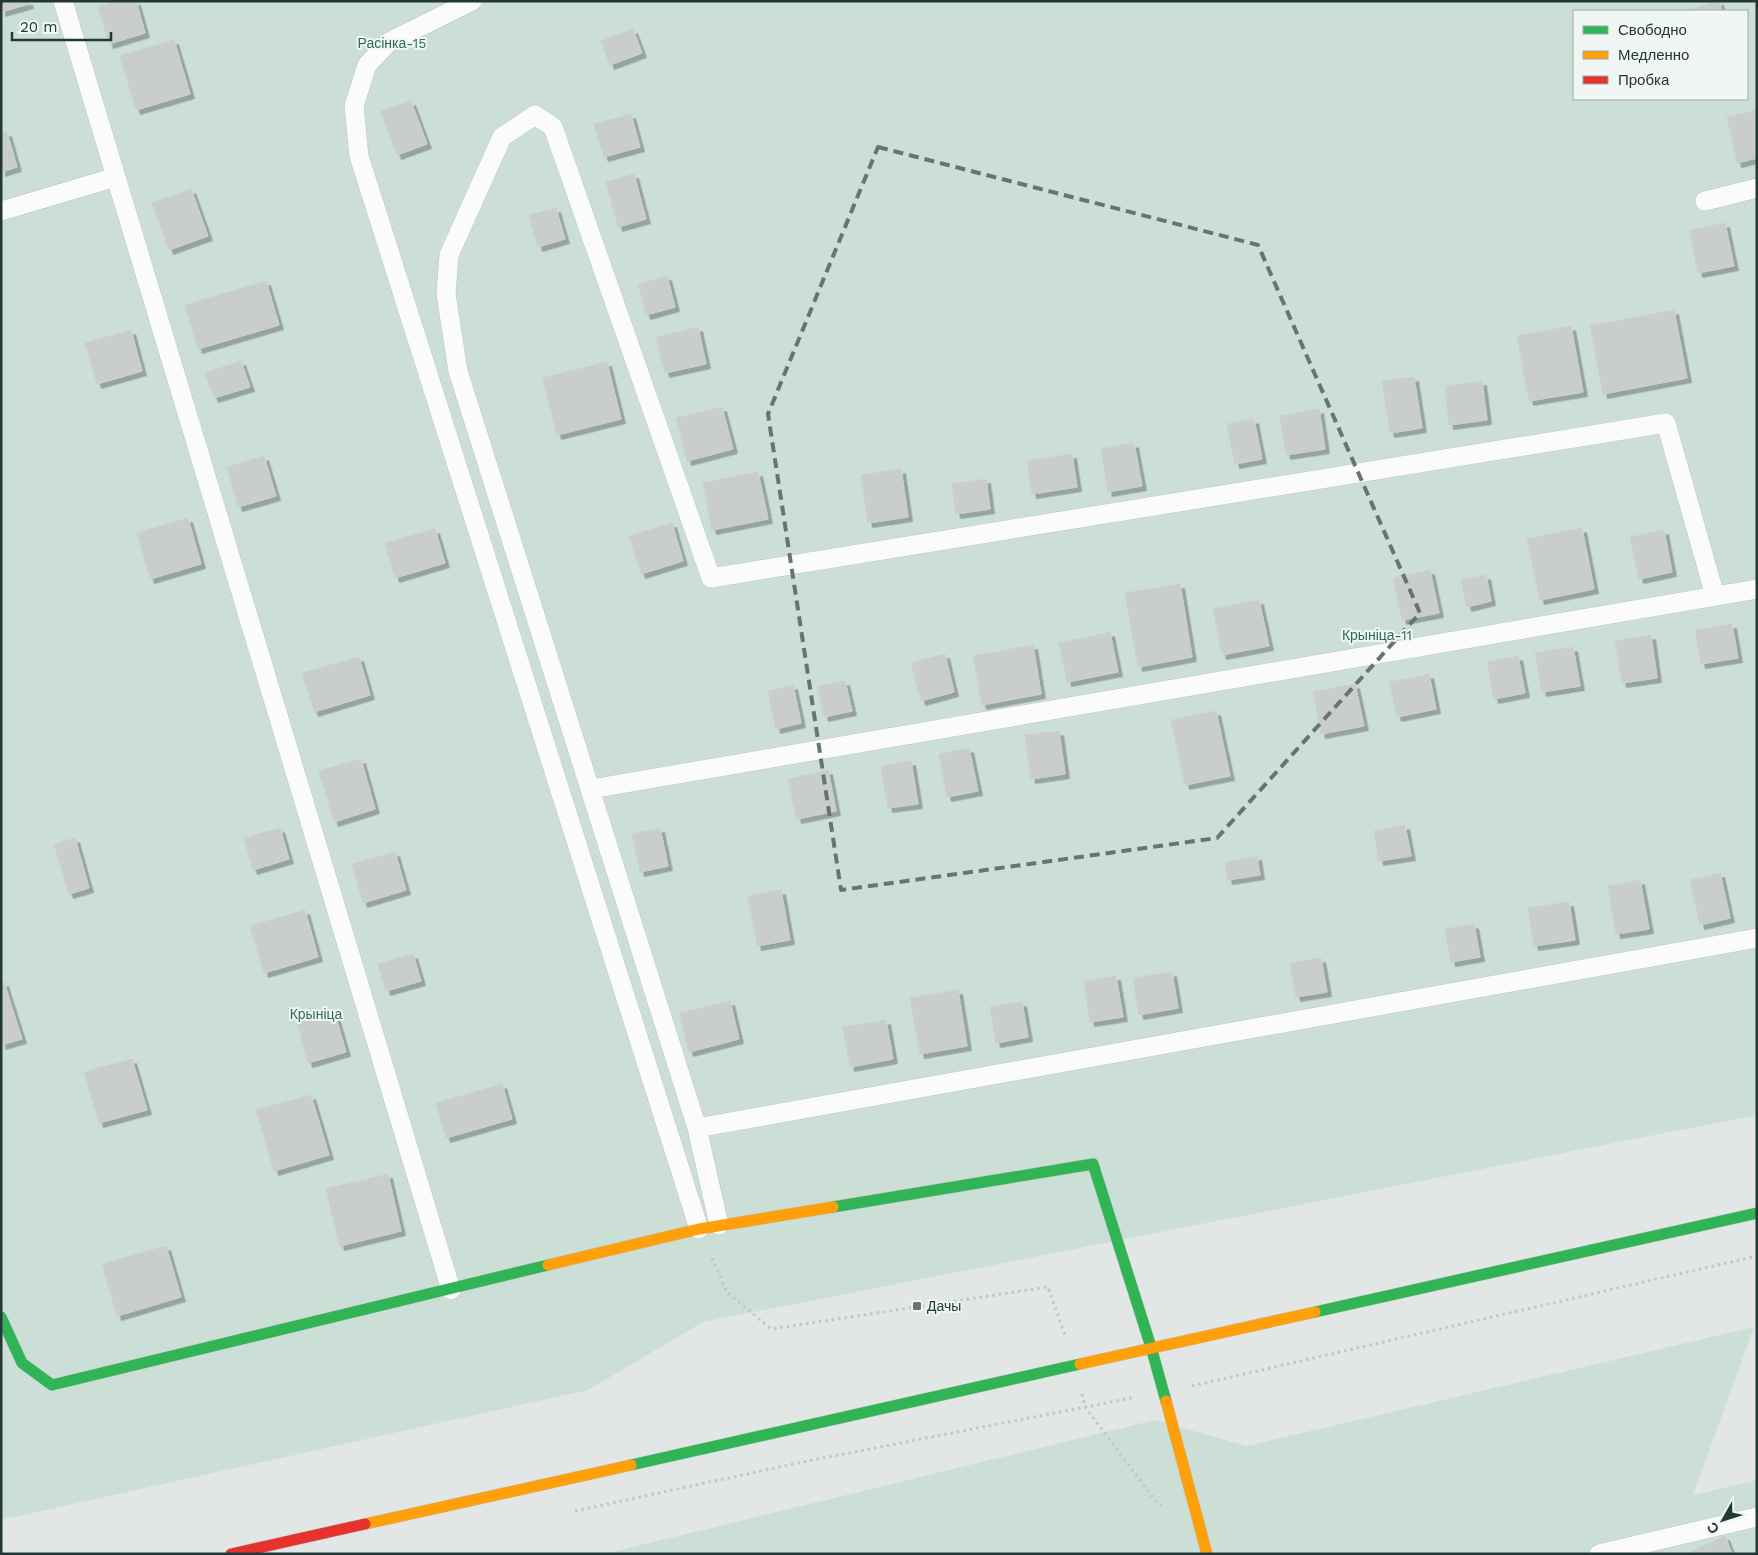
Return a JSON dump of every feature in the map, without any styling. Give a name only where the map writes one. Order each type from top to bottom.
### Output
[{"type":"street","points":[[1,1317],[22,1363],[52,1385],[699,1229],[1093,1164],[1151,1347],[1207,1554]]},
{"type":"street","points":[[231,1554],[1757,1213]]},
{"type":"lane","points":[[63,1],[451,1290]]},
{"type":"lane","points":[[472,1],[388,42],[367,65],[354,106],[359,156],[699,1229]]},
{"type":"lane","points":[[719,1225],[697,1128],[458,371],[446,294],[449,255],[502,137],[535,115],[553,127],[710,578],[1666,423],[1715,596]]},
{"type":"lane","points":[[1,211],[116,177]]},
{"type":"lane","points":[[1705,201],[1757,188]]},
{"type":"lane","points":[[591,789],[1757,588]]},
{"type":"lane","points":[[697,1128],[1757,938]]},
{"type":"lane","points":[[1599,1554],[1757,1517]]},
{"type":"path","points":[[699,1229],[727,1292],[771,1329],[917,1306]]},
{"type":"path","points":[[573,1512],[812,1460],[1163,1392],[1757,1256]]},
{"type":"highlighted area","points":[[878,147],[1258,245],[1420,613],[1217,838],[841,890],[768,414]]},
{"type":"green space","points":[[1,1],[1757,1],[1757,1115],[703,1322],[588,1390],[1,1520]]},
{"type":"green space","points":[[1754,1327],[1693,1495],[1757,1480],[1757,1554],[604,1554],[1155,1420],[1247,1446]]},
{"type":"building","points":[[1,1],[28,1],[29,4],[1,12]]},
{"type":"building","points":[[118,1],[136,1],[145,33],[109,44],[98,7]]},
{"type":"building","points":[[1718,1],[1722,10],[1688,10]]},
{"type":"building","points":[[633,29],[642,53],[610,65],[601,41]]},
{"type":"building","points":[[174,40],[190,94],[136,110],[120,56]]},
{"type":"building","points":[[411,101],[427,144],[397,155],[381,111]]},
{"type":"building","points":[[1757,110],[1757,158],[1737,163],[1727,117]]},
{"type":"building","points":[[631,114],[640,147],[604,157],[594,124]]},
{"type":"building","points":[[7,132],[17,167],[1,172],[1,133]]},
{"type":"building","points":[[634,174],[646,219],[618,227],[606,182]]},
{"type":"building","points":[[191,189],[208,236],[169,250],[152,203]]},
{"type":"building","points":[[556,208],[565,239],[538,247],[529,215]]},
{"type":"building","points":[[1725,223],[1734,266],[1698,273],[1689,230]]},
{"type":"building","points":[[667,276],[675,307],[646,315],[638,284]]},
{"type":"building","points":[[266,281],[279,325],[198,349],[185,305]]},
{"type":"building","points":[[1674,310],[1687,378],[1603,394],[1590,326]]},
{"type":"building","points":[[1571,326],[1583,392],[1529,401],[1517,336]]},
{"type":"building","points":[[698,327],[706,364],[665,373],[656,337]]},
{"type":"building","points":[[131,330],[142,371],[97,384],[85,343]]},
{"type":"building","points":[[241,361],[250,387],[214,398],[205,373]]},
{"type":"building","points":[[607,362],[621,419],[557,435],[543,378]]},
{"type":"building","points":[[1414,377],[1422,428],[1390,433],[1382,381]]},
{"type":"building","points":[[1482,381],[1487,420],[1449,425],[1445,386]]},
{"type":"building","points":[[722,407],[733,449],[687,461],[676,418]]},
{"type":"building","points":[[1319,409],[1325,449],[1286,455],[1280,416]]},
{"type":"building","points":[[1254,419],[1262,459],[1235,464],[1227,424]]},
{"type":"building","points":[[1134,443],[1142,486],[1108,492],[1101,449]]},
{"type":"building","points":[[1072,454],[1077,487],[1032,494],[1027,461]]},
{"type":"building","points":[[264,456],[276,496],[238,507],[227,467]]},
{"type":"building","points":[[901,469],[908,517],[868,523],[861,475]]},
{"type":"building","points":[[758,472],[768,519],[712,530],[703,483]]},
{"type":"building","points":[[986,479],[990,509],[956,514],[952,484]]},
{"type":"building","points":[[188,518],[201,564],[150,579],[137,533]]},
{"type":"building","points":[[672,523],[683,561],[641,574],[629,536]]},
{"type":"building","points":[[1582,528],[1594,589],[1540,600],[1527,539]]},
{"type":"building","points":[[435,529],[445,563],[395,578],[385,543]]},
{"type":"building","points":[[1664,530],[1672,572],[1639,579],[1630,537]]},
{"type":"building","points":[[1430,570],[1439,613],[1402,620],[1393,578]]},
{"type":"building","points":[[1486,575],[1491,601],[1467,607],[1461,580]]},
{"type":"building","points":[[1180,584],[1192,657],[1138,667],[1125,593]]},
{"type":"building","points":[[1259,600],[1269,646],[1222,655],[1213,609]]},
{"type":"building","points":[[1732,624],[1738,658],[1701,664],[1695,630]]},
{"type":"building","points":[[1110,632],[1118,672],[1067,682],[1059,643]]},
{"type":"building","points":[[1651,635],[1657,678],[1622,683],[1615,641]]},
{"type":"building","points":[[1033,645],[1041,694],[982,705],[973,656]]},
{"type":"building","points":[[1573,647],[1580,686],[1542,692],[1535,653]]},
{"type":"building","points":[[945,654],[954,692],[921,701],[911,663]]},
{"type":"building","points":[[1518,656],[1525,693],[1494,699],[1487,662]]},
{"type":"building","points":[[359,657],[370,695],[314,712],[302,673]]},
{"type":"building","points":[[1429,674],[1436,709],[1397,717],[1390,682]]},
{"type":"building","points":[[845,681],[852,711],[824,717],[817,687]]},
{"type":"building","points":[[1355,684],[1364,726],[1321,734],[1313,692]]},
{"type":"building","points":[[793,685],[801,723],[776,729],[768,691]]},
{"type":"building","points":[[1216,711],[1230,776],[1185,785],[1171,720]]},
{"type":"building","points":[[1059,731],[1065,774],[1031,779],[1025,735]]},
{"type":"building","points":[[969,748],[978,791],[947,797],[939,754]]},
{"type":"building","points":[[361,759],[375,809],[334,822],[319,771]]},
{"type":"building","points":[[911,761],[918,804],[888,808],[881,766]]},
{"type":"building","points":[[828,770],[836,811],[797,819],[788,779]]},
{"type":"building","points":[[1405,825],[1411,856],[1379,861],[1374,831]]},
{"type":"building","points":[[280,828],[289,859],[253,870],[244,838]]},
{"type":"building","points":[[660,828],[668,866],[640,872],[632,834]]},
{"type":"building","points":[[75,838],[89,888],[69,894],[54,844]]},
{"type":"building","points":[[395,852],[406,890],[363,903],[352,864]]},
{"type":"building","points":[[1257,856],[1260,875],[1228,880],[1225,862]]},
{"type":"building","points":[[1720,873],[1730,918],[1700,925],[1690,880]]},
{"type":"building","points":[[1640,880],[1649,929],[1616,934],[1608,886]]},
{"type":"building","points":[[781,890],[790,940],[757,946],[748,896]]},
{"type":"building","points":[[1569,902],[1575,940],[1534,946],[1528,908]]},
{"type":"building","points":[[305,910],[318,957],[264,973],[250,926]]},
{"type":"building","points":[[1474,924],[1480,957],[1451,962],[1445,929]]},
{"type":"building","points":[[413,954],[421,981],[386,991],[378,964]]},
{"type":"building","points":[[1321,958],[1327,992],[1296,997],[1290,963]]},
{"type":"building","points":[[1172,972],[1178,1008],[1139,1015],[1133,978]]},
{"type":"building","points":[[1116,976],[1123,1017],[1090,1022],[1084,981]]},
{"type":"building","points":[[4,982],[22,1039],[1,1045],[1,983]]},
{"type":"building","points":[[958,990],[967,1046],[920,1054],[910,998]]},
{"type":"building","points":[[730,1001],[739,1039],[689,1052],[679,1013]]},
{"type":"building","points":[[1022,1002],[1028,1037],[996,1043],[990,1007]]},
{"type":"building","points":[[334,1011],[346,1052],[308,1063],[297,1022]]},
{"type":"building","points":[[886,1020],[893,1059],[850,1067],[843,1027]]},
{"type":"building","points":[[132,1059],[147,1110],[99,1123],[84,1072]]},
{"type":"building","points":[[502,1084],[512,1119],[446,1138],[436,1103]]},
{"type":"building","points":[[311,1095],[329,1155],[274,1171],[256,1110]]},
{"type":"building","points":[[388,1174],[401,1231],[340,1246],[326,1189]]},
{"type":"building","points":[[166,1246],[181,1297],[117,1316],[102,1264]]},
{"type":"building","points":[[1725,1536],[1732,1554],[1693,1554],[1692,1551]]},
{"type":"traffic: fast","points":[[833,1207],[1093,1164],[1151,1347],[1166,1401]]},
{"type":"traffic: fast","points":[[1315,1312],[1757,1213]]},
{"type":"traffic: fast","points":[[1,1317],[22,1363],[52,1385],[548,1265]]},
{"type":"traffic: fast","points":[[631,1465],[1080,1364]]},
{"type":"traffic: slow","points":[[548,1265],[699,1229],[833,1207]]},
{"type":"traffic: slow","points":[[1080,1364],[1315,1312]]},
{"type":"traffic: slow","points":[[1166,1401],[1207,1554]]},
{"type":"traffic: slow","points":[[365,1524],[631,1465]]},
{"type":"traffic: jam","points":[[231,1554],[365,1524]]},
{"type":"place","name":"Дачы","points":[[917,1306]]},
{"type":"park label","name":"Расінка-15","points":[[392,43]]},
{"type":"park label","name":"Крыніца-11","points":[[1377,635]]},
{"type":"park label","name":"Крыніца","points":[[316,1014]]}]
